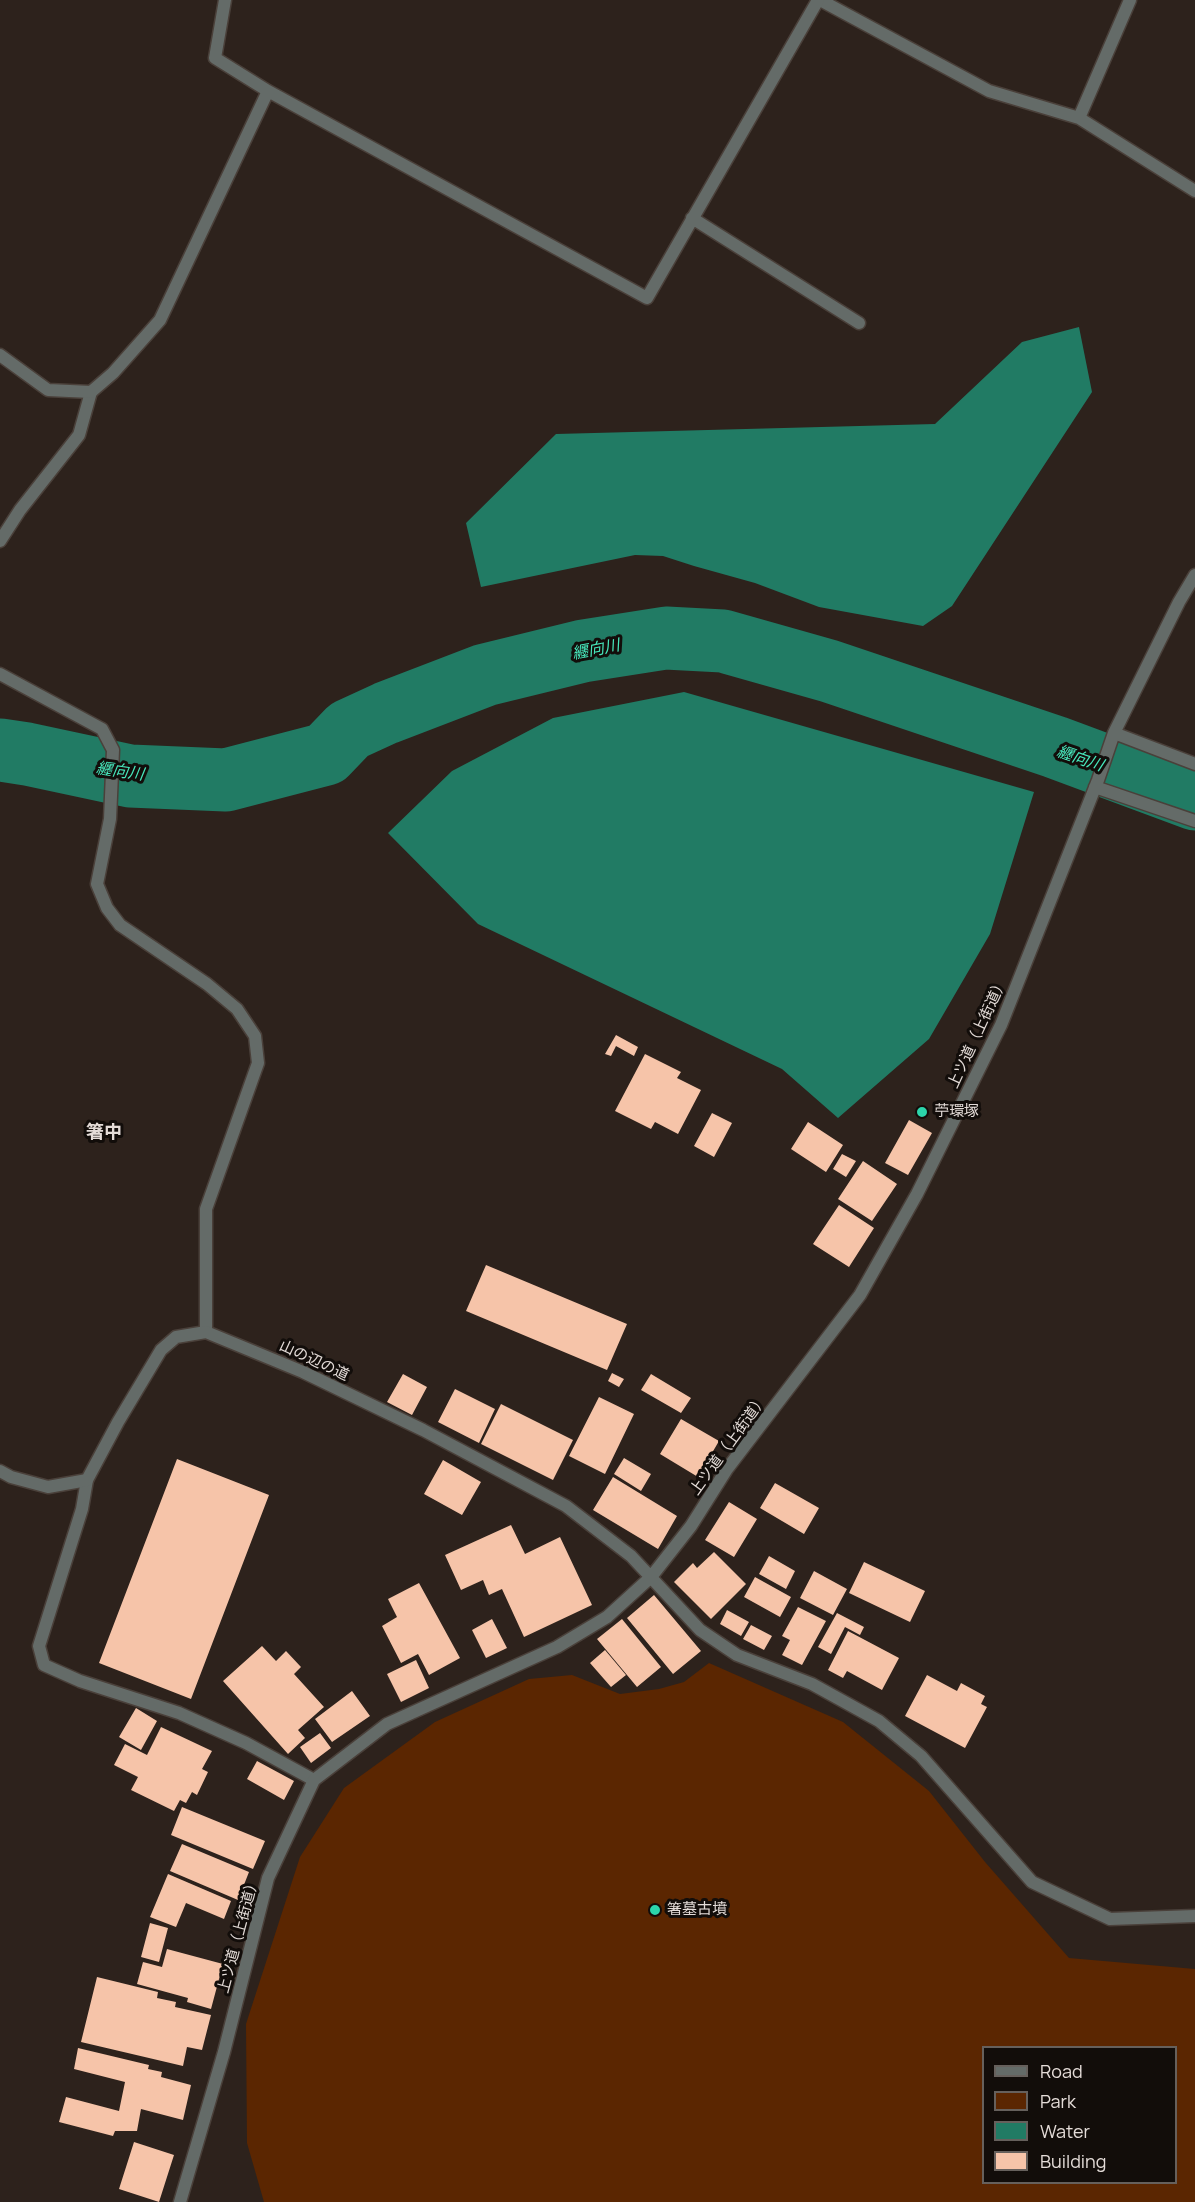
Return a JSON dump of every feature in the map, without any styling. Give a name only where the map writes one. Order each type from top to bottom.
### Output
[{"type":"street","points":[[225,0],[215,58],[268,92],[647,298],[819,0],[989,91],[1079,118],[1195,191]]},
{"type":"street","points":[[1079,118],[1130,0]]},
{"type":"street","points":[[0,542],[20,510],[79,435],[91,392],[113,373],[160,320],[268,92]]},
{"type":"street","points":[[692,218],[859,323]]},
{"type":"street","points":[[0,355],[48,390],[91,392]]},
{"type":"street","name":"上ツ道（上街道）","points":[[180,2202],[224,2052],[268,1878],[314,1780],[387,1724],[557,1647],[607,1617],[651,1577],[691,1526],[728,1469],[866,1285],[917,1194],[1001,1025],[1097,784],[1113,738],[1179,602],[1195,575]]},
{"type":"street","points":[[0,674],[102,729],[113,750],[110,819],[97,884],[107,908],[120,925],[207,984],[237,1009],[255,1036],[258,1063],[206,1209],[206,1332],[176,1337],[161,1350],[123,1412],[87,1480],[82,1509],[39,1646],[44,1665],[80,1681],[179,1713],[246,1743],[314,1780]]},
{"type":"street","points":[[1113,738],[1195,764]]},
{"type":"street","points":[[1097,784],[1195,820]]},
{"type":"street","name":"山の辺の道","points":[[206,1332],[303,1372],[423,1430],[566,1506],[631,1556],[700,1630],[737,1655],[812,1684],[879,1721],[921,1756],[1032,1882],[1110,1919],[1195,1916]]},
{"type":"street","points":[[0,1471],[11,1477],[48,1487],[87,1480]]},
{"type":"green space","name":"箸墓古墳","points":[[709,1663],[843,1722],[929,1791],[985,1862],[1069,1958],[1195,1969],[1195,2202],[264,2202],[247,2143],[246,2024],[300,1857],[344,1788],[435,1722],[529,1679],[572,1675],[620,1694],[659,1689],[684,1682]]},
{"type":"water","points":[[1079,327],[1092,392],[952,606],[923,626],[819,607],[755,583],[663,556],[635,555],[481,587],[466,523],[556,434],[935,424],[1022,342]]},
{"type":"water","points":[[684,692],[1034,792],[990,934],[929,1039],[838,1118],[782,1069],[478,924],[388,833],[452,771],[553,718]]},
{"type":"building","points":[[616,1035],[638,1047],[634,1056],[616,1046],[611,1056],[605,1054]]},
{"type":"building","points":[[645,1054],[681,1072],[677,1078],[701,1090],[678,1134],[655,1122],[651,1129],[615,1111]]},
{"type":"building","points":[[712,1113],[732,1123],[714,1157],[694,1146]]},
{"type":"building","points":[[909,1120],[932,1133],[908,1175],[885,1163]]},
{"type":"building","points":[[808,1122],[843,1145],[826,1172],[791,1149]]},
{"type":"building","points":[[842,1154],[856,1161],[846,1177],[833,1169]]},
{"type":"building","points":[[863,1161],[897,1184],[872,1221],[838,1199]]},
{"type":"building","points":[[839,1205],[874,1228],[849,1267],[813,1244]]},
{"type":"building","points":[[486,1265],[627,1324],[607,1370],[466,1311]]},
{"type":"building","points":[[612,1373],[624,1379],[619,1387],[608,1381]]},
{"type":"building","points":[[403,1374],[427,1387],[412,1415],[387,1402]]},
{"type":"building","points":[[651,1374],[691,1398],[681,1413],[641,1390]]},
{"type":"building","points":[[455,1389],[495,1409],[479,1443],[438,1422]]},
{"type":"building","points":[[599,1397],[634,1414],[605,1474],[569,1456]]},
{"type":"building","points":[[501,1404],[573,1440],[553,1480],[481,1444]]},
{"type":"building","points":[[681,1419],[719,1441],[698,1477],[660,1454]]},
{"type":"building","points":[[624,1458],[651,1474],[641,1491],[614,1474]]},
{"type":"building","points":[[177,1459],[269,1495],[191,1699],[99,1663]]},
{"type":"building","points":[[443,1460],[481,1482],[462,1515],[424,1494]]},
{"type":"building","points":[[613,1477],[677,1516],[658,1549],[593,1510]]},
{"type":"building","points":[[775,1483],[819,1508],[804,1534],[760,1508]]},
{"type":"building","points":[[729,1502],[757,1519],[734,1557],[705,1540]]},
{"type":"building","points":[[511,1525],[525,1554],[560,1537],[592,1605],[524,1637],[502,1589],[489,1595],[483,1580],[461,1590],[445,1555]]},
{"type":"building","points":[[714,1552],[746,1584],[711,1619],[674,1582],[693,1563],[697,1568]]},
{"type":"building","points":[[769,1556],[795,1571],[786,1589],[759,1574]]},
{"type":"building","points":[[864,1562],[925,1591],[910,1622],[849,1593]]},
{"type":"building","points":[[814,1571],[847,1589],[833,1615],[800,1598]]},
{"type":"building","points":[[755,1577],[791,1597],[780,1617],[744,1597]]},
{"type":"building","points":[[419,1583],[460,1658],[429,1675],[418,1654],[401,1663],[382,1626],[397,1617],[388,1599]]},
{"type":"building","points":[[654,1595],[701,1651],[673,1674],[627,1618]]},
{"type":"building","points":[[798,1607],[826,1621],[802,1665],[782,1655],[790,1640],[782,1636]]},
{"type":"building","points":[[727,1610],[749,1622],[741,1636],[720,1624]]},
{"type":"building","points":[[837,1613],[864,1627],[860,1635],[845,1627],[831,1654],[818,1647]]},
{"type":"building","points":[[492,1619],[507,1648],[486,1658],[472,1630]]},
{"type":"building","points":[[622,1619],[661,1667],[637,1687],[597,1639]]},
{"type":"building","points":[[751,1625],[772,1636],[764,1650],[743,1639]]},
{"type":"building","points":[[848,1631],[899,1658],[882,1690],[847,1671],[843,1678],[828,1670]]},
{"type":"building","points":[[262,1646],[276,1661],[286,1651],[301,1667],[294,1674],[324,1707],[298,1730],[305,1738],[288,1754],[223,1681]]},
{"type":"building","points":[[605,1650],[626,1675],[611,1687],[590,1663]]},
{"type":"building","points":[[416,1660],[429,1688],[401,1702],[387,1674]]},
{"type":"building","points":[[927,1675],[957,1691],[961,1683],[985,1696],[981,1704],[987,1707],[965,1748],[905,1716]]},
{"type":"building","points":[[352,1691],[370,1716],[332,1742],[315,1719]]},
{"type":"building","points":[[136,1708],[157,1721],[141,1750],[119,1737]]},
{"type":"building","points":[[161,1727],[212,1751],[202,1769],[208,1772],[197,1795],[192,1792],[186,1803],[180,1800],[174,1811],[131,1790],[138,1777],[114,1765],[125,1744],[147,1755]]},
{"type":"building","points":[[320,1733],[331,1748],[311,1763],[300,1747]]},
{"type":"building","points":[[257,1761],[294,1781],[284,1800],[247,1779]]},
{"type":"building","points":[[182,1807],[265,1841],[253,1869],[171,1835]]},
{"type":"building","points":[[182,1844],[249,1872],[238,1900],[170,1871]]},
{"type":"building","points":[[168,1874],[231,1901],[224,1919],[186,1903],[176,1927],[150,1917]]},
{"type":"building","points":[[150,1923],[168,1928],[159,1962],[141,1957]]},
{"type":"building","points":[[167,1949],[223,1964],[211,2009],[187,2002],[188,1998],[137,1984],[143,1962],[162,1967]]},
{"type":"building","points":[[97,1977],[158,1992],[157,1998],[176,2002],[175,2007],[211,2015],[202,2050],[187,2047],[183,2066],[81,2042]]},
{"type":"building","points":[[78,2048],[149,2065],[148,2069],[162,2072],[161,2077],[191,2085],[183,2120],[141,2109],[137,2131],[115,2131],[113,2136],[59,2122],[66,2097],[119,2111],[125,2082],[74,2069]]},
{"type":"building","points":[[134,2142],[174,2155],[159,2202],[119,2189]]},
{"type":"waterway","name":"纒向川","points":[[0,750],[130,776],[226,780],[326,754],[349,730],[386,713],[485,675],[583,651],[666,638],[723,641],[829,671],[1055,747],[1195,799]]},
{"type":"place","name":"苧環塚","points":[[922,1112]]},
{"type":"place","name":"箸墓古墳","points":[[655,1910]]},
{"type":"district","name":"箸中","points":[[104,1133]]}]
